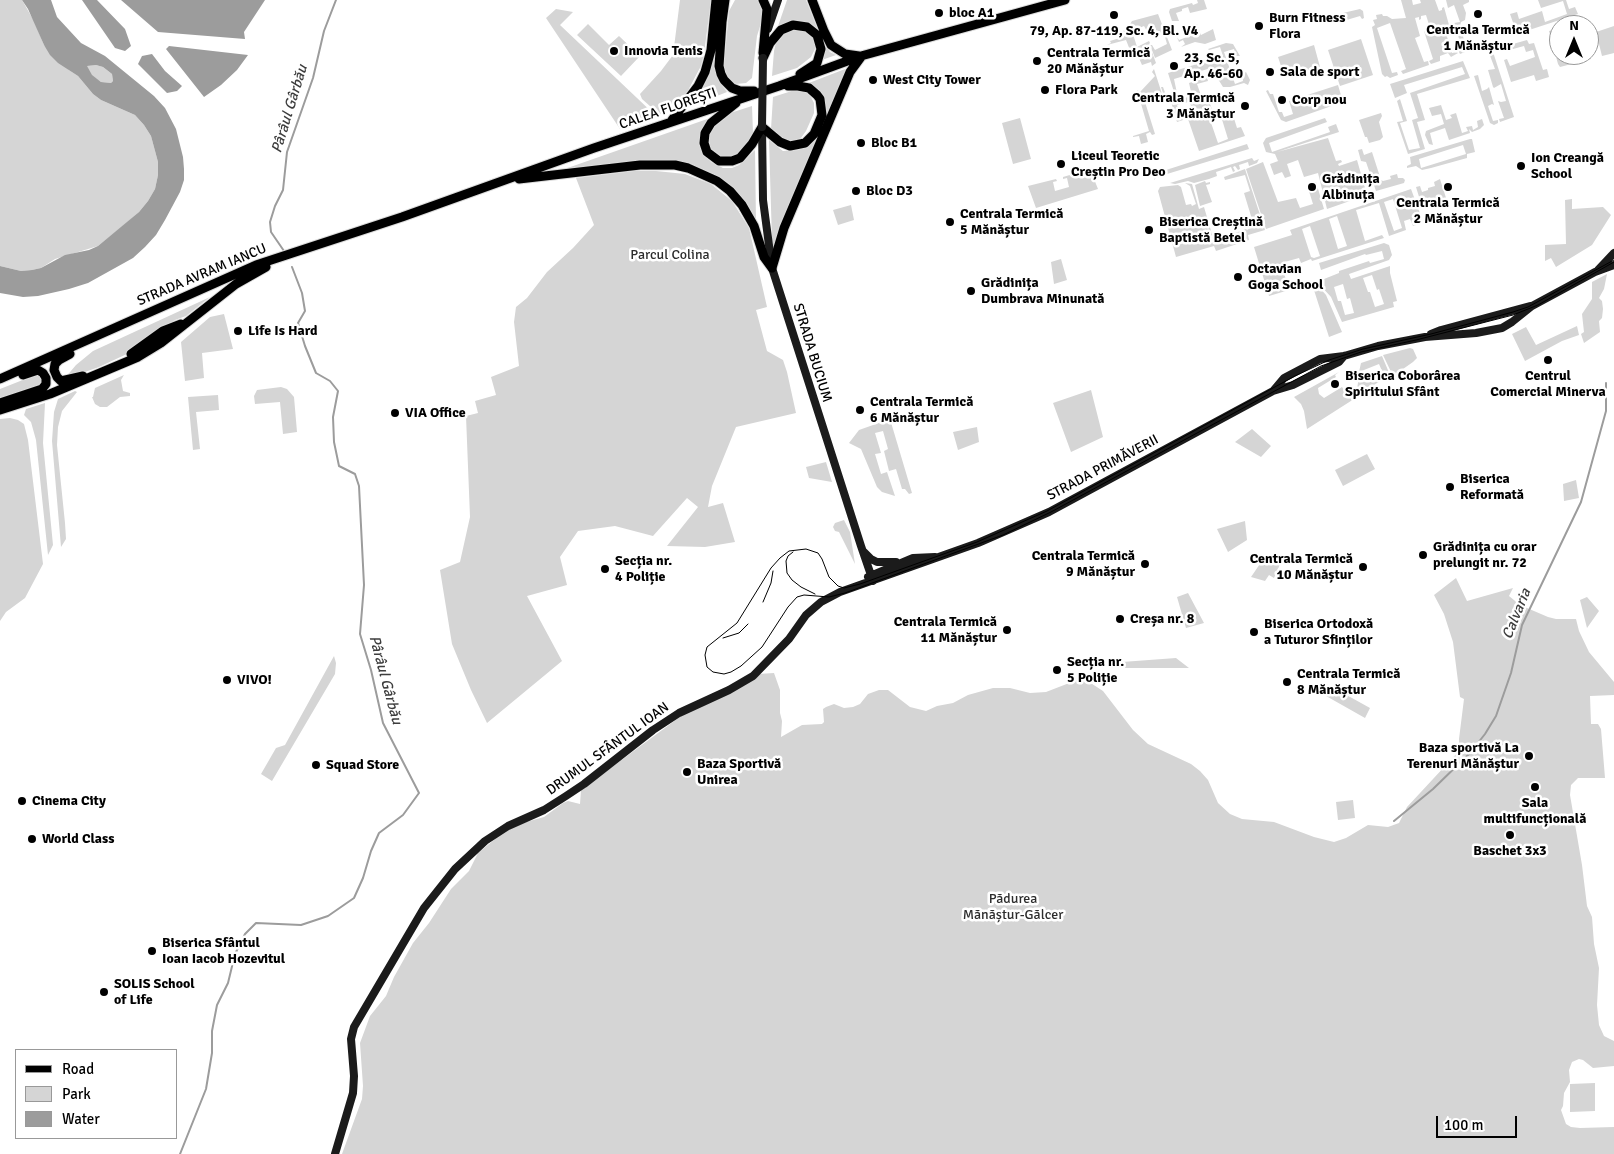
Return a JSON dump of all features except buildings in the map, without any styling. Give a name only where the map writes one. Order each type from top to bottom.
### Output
[{"type":"main road","points":[[671,122],[695,91],[705,72],[711,50],[716,0]]},
{"type":"main road","points":[[725,0],[719,66],[721,74],[727,84],[736,90],[764,91]]},
{"type":"main road","points":[[762,58],[767,14],[767,7],[763,0]]},
{"type":"main road","name":"STRADA BUCIUM","points":[[778,0],[767,31],[762,58],[763,200],[772,268],[860,546],[872,578]]},
{"type":"main road","points":[[772,268],[784,228],[850,72],[861,56],[846,54],[832,45],[812,0]]},
{"type":"main road","name":"CALEA FLOREȘTI","points":[[287,256],[861,56],[1065,0]]},
{"type":"main road","points":[[762,58],[777,33],[788,26],[805,26],[819,38],[821,49],[817,63],[779,86]]},
{"type":"main road","points":[[747,97],[725,110],[707,128],[704,139],[707,152],[719,161],[728,162],[736,160],[746,153],[762,126],[780,142],[795,146],[809,139],[814,134],[820,121],[822,104],[818,95],[804,86],[779,86]]},
{"type":"main road","points":[[503,181],[640,165],[675,165],[688,168],[717,181],[736,198],[751,219],[764,257],[772,268]]},
{"type":"main road","name":"STRADA PRIMĂVERII","points":[[1595,272],[1614,253]]},
{"type":"main road","name":"STRADA AVRAM IANCU","points":[[0,410],[50,394],[115,368],[161,343],[236,284],[287,256]]},
{"type":"main road","name":"STRADA AVRAM IANCU","points":[[0,379],[244,270],[287,256]]},
{"type":"main road","name":"STRADA PRIMĂVERII","points":[[872,578],[940,557],[1049,512],[1273,391],[1284,378],[1317,360],[1344,356],[1378,346],[1425,337],[1476,333],[1502,328],[1532,306],[1595,272],[1614,265]]},
{"type":"main road","name":"STRADA PRIMĂVERII","points":[[1425,337],[1441,330],[1532,306]]},
{"type":"main road","points":[[95,337],[77,351],[55,364],[54,370],[61,381],[81,377],[116,362],[135,352],[163,331],[191,320]]},
{"type":"main road","points":[[0,385],[38,370],[46,378],[46,384],[42,389],[0,403]]},
{"type":"main road","points":[[860,546],[871,559],[877,562],[906,561]]},
{"type":"main road","points":[[860,546],[863,560],[861,583]]},
{"type":"main road","name":"STRADA PRIMĂVERII","points":[[872,578],[906,561],[924,557],[940,557]]},
{"type":"main road","name":"DRUMUL SFÂNTUL IOAN","points":[[335,1154],[354,1094],[351,1039],[354,1027],[424,908],[455,869],[490,836],[544,810],[566,796],[667,721],[694,706],[742,684],[753,676],[789,639],[810,610],[826,599],[872,578]]},
{"type":"green space","points":[[0,0],[22,0],[34,21],[44,45],[69,70],[78,76],[93,94],[101,100],[135,115],[151,136],[158,162],[155,189],[139,212],[124,225],[98,246],[55,259],[41,268],[32,270],[21,271],[0,266]]},
{"type":"green space","points":[[680,0],[711,0],[704,54],[701,66],[683,100],[660,115],[642,99],[640,94],[673,55]]},
{"type":"green space","points":[[721,0],[716,75],[727,92],[690,105],[707,77]]},
{"type":"green space","points":[[735,0],[757,0],[760,2],[762,9],[762,20],[757,36],[752,78],[746,83],[736,84],[728,80],[724,74],[729,11]]},
{"type":"green space","points":[[787,0],[806,0],[822,40],[830,52],[836,55],[819,61],[821,54],[807,24],[800,21],[787,22],[776,32]]},
{"type":"green space","points":[[1197,0],[1204,0],[1207,9],[1190,13],[1188,7],[1182,9],[1182,11],[1176,13],[1179,21],[1172,21],[1170,9],[1192,3],[1193,5],[1198,3]]},
{"type":"green space","points":[[1401,0],[1412,0],[1413,5],[1421,3],[1420,0],[1435,0],[1439,11],[1444,7],[1449,25],[1444,27],[1452,53],[1458,53],[1451,57],[1448,53],[1440,56],[1440,61],[1431,64],[1429,61],[1433,59],[1424,31],[1427,33],[1431,31],[1426,15],[1421,16],[1419,20],[1419,17],[1415,18],[1420,36],[1415,38],[1424,62],[1428,61],[1429,65],[1403,74],[1401,71],[1406,69],[1390,23],[1377,28],[1392,73],[1397,72],[1398,75],[1390,78],[1382,74],[1372,27],[1375,25],[1373,20],[1377,19],[1376,15],[1382,14],[1392,19],[1406,18]]},
{"type":"green space","points":[[1446,0],[1469,0],[1469,2],[1463,5],[1466,13],[1465,20],[1461,22],[1460,26],[1466,47],[1470,50],[1460,54],[1458,50],[1462,48],[1454,23],[1460,22],[1454,5],[1448,8]]},
{"type":"green space","points":[[1538,0],[1566,0],[1569,9],[1575,7],[1578,14],[1564,15],[1567,14],[1563,1],[1541,8]]},
{"type":"green space","points":[[556,9],[573,12],[560,25],[656,116],[620,129],[546,18]]},
{"type":"green space","points":[[1360,9],[1363,11],[1364,18],[1362,19],[1360,16],[1333,24],[1330,16]]},
{"type":"green space","points":[[1542,11],[1545,22],[1549,21],[1549,23],[1523,32],[1516,31],[1510,14],[1517,12],[1519,19]]},
{"type":"green space","points":[[1158,14],[1172,50],[1155,58],[1150,45],[1155,50],[1167,44],[1165,37],[1162,37],[1160,31],[1148,33],[1144,26],[1132,31],[1137,47],[1149,41],[1149,44],[1156,63],[1152,66],[1151,62],[1142,65],[1135,49],[1142,46],[1130,50],[1126,40],[1107,45],[1111,43],[1110,41],[1123,37],[1123,31],[1127,29],[1132,21]]},
{"type":"green space","name":"Innovia Tenis","points":[[588,24],[609,45],[619,36],[640,56],[621,76],[577,35]]},
{"type":"green space","points":[[1197,24],[1201,35],[1213,29],[1216,40],[1205,44],[1195,42],[1181,47],[1185,44],[1183,40],[1179,42],[1177,37],[1179,40],[1192,35],[1191,32],[1195,31],[1190,26]]},
{"type":"green space","points":[[1614,26],[1614,53],[1602,56],[1599,44],[1599,31]]},
{"type":"green space","points":[[799,28],[813,36],[815,49],[811,57],[797,68],[772,76],[777,38],[791,29]]},
{"type":"green space","points":[[1361,39],[1373,75],[1340,86],[1328,50]]},
{"type":"green space","points":[[1527,40],[1529,44],[1534,43],[1543,70],[1547,69],[1549,77],[1536,81],[1534,75],[1511,82],[1504,60],[1507,59],[1510,66],[1535,57],[1533,50],[1526,52],[1524,46],[1513,49],[1506,46]]},
{"type":"green space","points":[[1226,43],[1233,44],[1240,56],[1236,56],[1234,49],[1224,52],[1235,84],[1243,81],[1242,75],[1246,72],[1250,80],[1248,85],[1244,83],[1223,87],[1211,68],[1174,79],[1178,98],[1166,102],[1161,87],[1163,87],[1167,98],[1175,95],[1168,73],[1223,56],[1220,47],[1208,49]]},
{"type":"green space","points":[[1314,45],[1320,67],[1285,78],[1278,57]]},
{"type":"green space","points":[[1491,52],[1494,55],[1514,117],[1500,122],[1499,119],[1504,118],[1498,101],[1506,101],[1501,84],[1493,87],[1488,70],[1495,69],[1489,53]]},
{"type":"green space","points":[[1463,61],[1470,78],[1417,94],[1425,120],[1417,122],[1425,149],[1408,154],[1397,122],[1403,121],[1397,101],[1400,99],[1407,121],[1400,123],[1409,150],[1420,148],[1412,120],[1418,118],[1410,93],[1465,74],[1462,67],[1404,85],[1407,93],[1395,98],[1390,84]]},
{"type":"green space","points":[[96,65],[103,67],[112,74],[113,81],[111,83],[101,82],[92,76],[86,66]]},
{"type":"green space","points":[[845,69],[847,71],[774,248],[772,241],[769,140],[783,151],[799,150],[812,137],[821,113],[814,87],[809,83]]},
{"type":"green space","points":[[1154,69],[1163,97],[1145,102],[1155,134],[1152,135],[1150,132],[1146,134],[1148,142],[1141,144],[1139,136],[1133,136],[1149,131],[1137,90],[1140,92],[1155,76],[1152,72]]},
{"type":"green space","points":[[1478,75],[1482,91],[1489,87],[1494,105],[1488,106],[1493,121],[1498,120],[1498,123],[1494,125],[1490,123],[1474,76]]},
{"type":"green space","points":[[1207,77],[1208,81],[1197,84],[1203,101],[1208,99],[1212,109],[1213,112],[1208,114],[1218,143],[1228,139],[1220,113],[1226,111],[1227,114],[1232,112],[1237,128],[1241,127],[1245,136],[1199,151],[1188,119],[1194,117],[1190,103],[1177,105],[1183,120],[1177,122],[1171,102],[1173,105],[1178,104],[1177,100],[1192,96],[1189,83]]},
{"type":"green space","points":[[1338,85],[1343,102],[1286,122],[1281,120],[1266,91],[1268,90],[1270,94],[1273,94],[1279,112],[1282,112],[1284,117],[1293,114],[1289,101]]},
{"type":"green space","points":[[798,89],[810,95],[814,103],[814,113],[801,138],[794,141],[785,141],[771,129],[773,97]]},
{"type":"green space","points":[[1441,105],[1446,120],[1452,118],[1450,115],[1456,113],[1462,133],[1468,131],[1466,127],[1472,126],[1473,130],[1478,127],[1477,121],[1482,119],[1484,125],[1472,132],[1469,129],[1470,133],[1449,140],[1445,128],[1430,133],[1433,145],[1429,144],[1425,135],[1426,131],[1444,124],[1441,114],[1432,116],[1429,108]]},
{"type":"green space","points":[[752,106],[753,133],[746,146],[738,155],[729,158],[721,157],[714,153],[709,146],[709,135],[715,126],[724,115]]},
{"type":"green space","points":[[1381,113],[1382,116],[1379,122],[1383,137],[1380,140],[1369,143],[1359,120]]},
{"type":"green space","points":[[713,117],[704,126],[700,134],[700,144],[703,153],[711,162],[723,168],[732,168],[739,165],[755,150],[756,222],[750,210],[735,190],[687,167],[559,171]]},
{"type":"green space","points":[[1020,118],[1031,159],[1013,164],[1002,123]]},
{"type":"green space","points":[[1325,118],[1327,122],[1269,143],[1272,152],[1330,132],[1328,127],[1336,124],[1339,132],[1277,152],[1328,138],[1336,161],[1341,160],[1342,162],[1338,164],[1339,166],[1357,160],[1367,195],[1327,209],[1318,173],[1304,177],[1298,160],[1287,164],[1291,176],[1285,178],[1282,172],[1274,175],[1270,164],[1281,160],[1278,161],[1275,154],[1266,152],[1263,143],[1266,138]]},
{"type":"green space","points":[[1470,139],[1472,139],[1475,152],[1467,154],[1467,158],[1422,170],[1416,166],[1407,168],[1411,164],[1410,157]],"holes":[[[1463,145],[1466,154],[1421,168],[1419,159]]]},
{"type":"green space","points":[[1247,144],[1249,149],[1167,174],[1166,170]]},
{"type":"green space","points":[[1362,149],[1364,155],[1372,152],[1381,180],[1391,179],[1390,176],[1397,174],[1398,178],[1405,180],[1404,183],[1376,191],[1366,162],[1361,161],[1358,150]]},
{"type":"green space","points":[[1252,158],[1254,161],[1259,159],[1257,163],[1249,166],[1248,162],[1239,165],[1240,169],[1238,170],[1235,166],[1233,167],[1235,171],[1233,172],[1231,167],[1216,172],[1217,176],[1194,183],[1188,181],[1175,184],[1170,183]]},
{"type":"green space","points":[[1263,162],[1278,202],[1296,198],[1300,208],[1313,204],[1307,185],[1316,182],[1324,209],[1266,229],[1246,169]]},
{"type":"green space","points":[[1090,169],[1098,189],[1036,208],[1028,186],[1056,179],[1057,181],[1053,182],[1055,191],[1069,187],[1067,178],[1063,179],[1063,177]]},
{"type":"green space","points":[[1245,169],[1265,230],[1248,235],[1249,240],[1216,251],[1214,246],[1176,257],[1158,191],[1160,187],[1178,185],[1181,187],[1186,205],[1191,204],[1192,206],[1196,204],[1190,186],[1185,183],[1192,184],[1199,209],[1204,207],[1214,241],[1217,240],[1218,242],[1223,240],[1222,238],[1254,226],[1244,193],[1250,191],[1245,175],[1225,180],[1224,177]]},
{"type":"green space","name":"Parcul Colina","points":[[634,171],[685,174],[711,184],[732,201],[749,228],[767,307],[756,310],[767,351],[783,360],[796,413],[736,427],[712,486],[708,507],[723,503],[735,542],[705,547],[667,546],[698,507],[687,498],[653,536],[615,526],[578,531],[560,557],[567,585],[527,596],[562,661],[487,723],[452,644],[440,570],[460,562],[470,517],[466,416],[478,413],[475,401],[496,395],[491,377],[519,366],[514,322],[516,307],[527,298],[547,272],[594,225],[576,178]]},
{"type":"green space","points":[[1157,172],[1157,176],[1166,175],[1163,178],[1156,178],[1154,180]]},
{"type":"green space","points":[[1440,179],[1447,201],[1431,206],[1425,200],[1420,200],[1416,187],[1420,186],[1422,192],[1428,190],[1428,188],[1435,186],[1434,182]]},
{"type":"green space","points":[[1205,181],[1206,183],[1210,182],[1210,184],[1206,185],[1212,202],[1200,206],[1195,185]]},
{"type":"green space","points":[[1411,189],[1422,219],[1420,224],[1413,226],[1410,219],[1404,221],[1406,230],[1389,236],[1379,203],[1356,210],[1365,241],[1382,235],[1384,238],[1312,261],[1311,259],[1301,263],[1299,258],[1281,263],[1289,290],[1269,296],[1254,247],[1292,235],[1290,230]],"holes":[[[1393,199],[1402,228],[1394,231],[1384,202]],[[1337,216],[1347,246],[1338,249],[1329,219]],[[1310,226],[1320,256],[1311,257],[1302,229]]]},
{"type":"green space","points":[[1572,199],[1572,209],[1603,207],[1611,215],[1592,245],[1556,267],[1551,258],[1545,261],[1545,245],[1566,244],[1565,200]]},
{"type":"green space","points":[[851,205],[854,220],[838,225],[833,210]]},
{"type":"green space","points":[[1384,243],[1389,245],[1392,255],[1389,260],[1349,274],[1351,279],[1390,266],[1397,301],[1393,302],[1394,307],[1342,322],[1331,297],[1320,285],[1324,285],[1324,279],[1339,273],[1339,271],[1369,261],[1370,263],[1384,259],[1382,251],[1365,254],[1321,270],[1319,263]],"holes":[[[1372,275],[1384,304],[1375,307],[1363,278]],[[1343,284],[1347,299],[1350,298],[1354,313],[1345,315],[1334,287]]]},
{"type":"green space","points":[[1061,259],[1067,280],[1054,284],[1051,262]]},
{"type":"green space","points":[[1607,274],[1604,289],[1599,298],[1602,301],[1603,309],[1602,318],[1599,321],[1600,332],[1584,343],[1581,334],[1584,332],[1582,314],[1592,299],[1592,282]]},
{"type":"green space","points":[[1318,286],[1326,295],[1342,332],[1329,337],[1313,287]]},
{"type":"green space","points":[[210,297],[186,316],[175,320],[129,353],[99,367],[65,378],[76,365],[93,351]]},
{"type":"green space","points":[[224,314],[233,349],[202,353],[204,378],[185,381],[181,342],[210,317]]},
{"type":"green space","points":[[1577,326],[1579,335],[1562,341],[1525,361],[1512,334],[1526,327],[1536,345]]},
{"type":"green space","points":[[1410,348],[1413,349],[1417,358],[1393,376],[1383,355]]},
{"type":"green space","points":[[1382,356],[1390,375],[1356,396],[1359,376],[1371,371],[1373,375],[1382,371],[1379,364],[1359,372],[1361,363]]},
{"type":"green space","points":[[1339,372],[1335,375],[1336,377],[1318,388],[1319,394],[1324,398],[1342,387],[1344,390],[1347,387],[1354,399],[1307,429],[1304,411],[1301,404],[1294,397]]},
{"type":"green space","points":[[38,374],[42,376],[41,386],[0,401],[0,389]]},
{"type":"green space","points":[[124,375],[121,380],[123,391],[130,393],[130,396],[120,397],[107,407],[100,407],[95,404],[92,397],[95,388]]},
{"type":"green space","points":[[281,387],[287,389],[294,397],[297,432],[283,434],[280,402],[255,404],[254,396],[257,390]]},
{"type":"green space","points":[[1091,390],[1103,437],[1071,452],[1053,403]]},
{"type":"green space","points":[[75,391],[77,392],[62,411],[58,427],[57,445],[66,539],[61,547],[52,441],[54,412],[58,399]]},
{"type":"green space","points":[[218,395],[219,410],[196,412],[200,449],[193,450],[188,397]]},
{"type":"green space","points":[[45,403],[43,443],[53,545],[48,555],[36,440],[31,422],[24,415],[26,409]]},
{"type":"green space","points":[[10,418],[24,424],[28,440],[43,564],[25,598],[6,612],[0,621],[0,419]]},
{"type":"green space","points":[[890,419],[912,493],[909,494],[905,489],[902,489],[896,469],[889,471],[884,451],[888,449],[883,431],[875,433],[881,453],[875,454],[881,474],[887,472],[895,496],[882,492],[877,487],[861,449],[849,443],[859,430]]},
{"type":"green space","points":[[977,427],[979,442],[958,450],[953,432]]},
{"type":"green space","points":[[1252,429],[1271,446],[1261,457],[1235,442]]},
{"type":"green space","points":[[1367,454],[1375,469],[1343,486],[1335,470]]},
{"type":"green space","points":[[826,462],[832,482],[809,478],[806,467]]},
{"type":"green space","points":[[1576,480],[1579,498],[1564,501],[1563,484]]},
{"type":"green space","points":[[844,520],[850,532],[855,564],[839,532],[835,531],[833,527],[835,523]]},
{"type":"green space","points":[[1245,521],[1247,540],[1228,552],[1217,529]]},
{"type":"green space","points":[[1266,555],[1281,562],[1274,578],[1269,575],[1265,581],[1251,577]]},
{"type":"green space","name":"Pădurea Mănăștur-Gălcer","points":[[1456,578],[1467,601],[1513,588],[1509,596],[1520,605],[1556,619],[1576,619],[1579,631],[1589,652],[1614,682],[1614,695],[1590,696],[1591,724],[1598,724],[1601,729],[1605,778],[1578,778],[1571,785],[1570,795],[1587,906],[1592,917],[1594,944],[1599,968],[1597,1005],[1599,1025],[1604,1036],[1614,1041],[1614,1066],[1593,1068],[1583,1060],[1579,1059],[1572,1062],[1569,1070],[1570,1082],[1564,1093],[1561,1110],[1566,1124],[1571,1127],[1614,1127],[1614,1154],[342,1154],[362,1099],[360,1043],[370,1016],[386,996],[413,943],[429,923],[451,889],[469,871],[478,853],[505,831],[544,817],[563,803],[568,801],[580,804],[581,790],[677,719],[715,694],[758,674],[774,673],[780,690],[781,737],[802,725],[822,724],[824,722],[823,709],[826,707],[834,704],[844,708],[853,707],[860,704],[868,694],[879,690],[888,690],[910,707],[926,711],[993,688],[1010,688],[1030,693],[1046,692],[1077,680],[1086,680],[1103,691],[1133,730],[1148,744],[1191,764],[1200,771],[1208,780],[1218,803],[1230,814],[1242,819],[1274,822],[1314,837],[1334,842],[1346,838],[1368,825],[1388,827],[1399,823],[1407,807],[1459,751],[1464,699],[1460,697],[1453,642],[1444,614],[1434,595]]},
{"type":"green space","points":[[1188,593],[1204,623],[1186,628],[1177,597]]},
{"type":"green space","points":[[1587,597],[1599,611],[1587,628],[1580,600]]},
{"type":"green space","points":[[334,656],[336,663],[335,674],[272,781],[261,774],[276,748],[285,745]]},
{"type":"green space","points":[[1176,658],[1189,668],[1122,668],[1122,662]]},
{"type":"green space","points":[[1325,683],[1370,708],[1365,718],[1319,692]]},
{"type":"green space","points":[[1353,800],[1355,818],[1338,820],[1336,802]]},
{"type":"green space","points":[[1595,1083],[1595,1111],[1570,1112],[1570,1084]]},
{"type":"water","points":[[22,0],[51,0],[57,17],[81,43],[105,56],[154,96],[165,108],[176,129],[183,157],[184,180],[180,192],[156,235],[133,258],[88,283],[38,296],[23,297],[0,293],[0,266],[21,271],[32,270],[41,268],[65,255],[98,246],[139,212],[155,189],[158,175],[158,162],[151,136],[144,125],[135,115],[101,100],[93,94],[78,76],[58,63],[50,55]],"holes":[[[96,65],[103,67],[112,74],[113,81],[111,83],[101,82],[92,75],[87,66]]]},
{"type":"water","points":[[82,0],[97,0],[125,29],[131,46],[125,51],[115,48]]},
{"type":"water","points":[[121,0],[265,0],[244,32],[245,39],[158,32]]},
{"type":"water","points":[[169,46],[248,55],[237,70],[204,97],[166,49]]},
{"type":"water","points":[[152,54],[165,71],[182,86],[177,91],[167,93],[138,64],[142,56]]},
{"type":"waterway","name":"Pârâul Gârbău","points":[[284,251],[271,232],[270,222],[283,190],[287,152],[313,78],[324,31],[336,0]]},
{"type":"waterway","name":"Pârâul Gârbău","points":[[180,1154],[206,1089],[212,1053],[212,1031],[217,1005],[228,983],[235,954],[245,934],[256,923],[301,925],[328,916],[354,898],[379,833],[403,815],[419,793],[383,723],[371,670],[360,634],[364,585],[359,486],[355,474],[339,466],[334,442],[333,417],[338,391],[330,381],[316,373],[305,346],[298,323],[305,311],[302,293],[292,267]]},
{"type":"waterway","name":"Calvaria","points":[[1394,821],[1433,789],[1470,753],[1496,716],[1511,673],[1522,625],[1581,502],[1606,411],[1606,383]]},
{"type":"tram line","points":[[1614,260],[1528,307],[1431,334],[1363,349],[1329,360],[1295,376],[1047,511],[977,542],[860,584],[844,588],[838,586],[829,577],[818,553],[806,549],[789,551],[771,568],[737,623],[707,647],[705,655],[707,667],[713,672],[724,674],[741,666],[762,647],[788,607],[797,597],[804,595],[829,597],[845,593],[1003,535],[1051,512],[1321,366],[1361,352],[1513,315],[1538,305],[1614,262]]},
{"type":"tram line","points":[[793,552],[786,561],[787,573],[801,587],[815,594]]},
{"type":"tram line","points":[[763,602],[771,583],[773,571]]},
{"type":"tram line","points":[[723,638],[739,633],[748,624]]},
{"type":"place","name":"bloc A1","points":[[939,13]]},
{"type":"place","name":"Centrala Termică 1 Mănăștur","points":[[1478,14]]},
{"type":"place","name":"79, Ap. 87-119, Sc. 4, Bl. V4","points":[[1114,15]]},
{"type":"place","name":"Burn Fitness Flora","points":[[1259,26]]},
{"type":"place","name":"Innovia Tenis","points":[[614,51]]},
{"type":"place","name":"Centrala Termică 20 Mănăștur","points":[[1037,61]]},
{"type":"place","name":"23, Sc. 5, Ap. 46-60","points":[[1174,66]]},
{"type":"place","name":"Sala de sport","points":[[1270,72]]},
{"type":"place","name":"West City Tower","points":[[873,80]]},
{"type":"place","name":"Flora Park","points":[[1045,90]]},
{"type":"place","name":"Corp nou","points":[[1282,100]]},
{"type":"place","name":"Centrala Termică 3 Mănăștur","points":[[1245,106]]},
{"type":"place","name":"Bloc B1","points":[[861,143]]},
{"type":"place","name":"Liceul Teoretic Creștin Pro Deo","points":[[1061,164]]},
{"type":"place","name":"Ion Creangă School","points":[[1521,166]]},
{"type":"place","name":"Grădinița Albinuța","points":[[1312,187]]},
{"type":"place","name":"Centrala Termică 2 Mănăștur","points":[[1448,187]]},
{"type":"place","name":"Bloc D3","points":[[856,191]]},
{"type":"place","name":"Centrala Termică 5 Mănăștur","points":[[950,222]]},
{"type":"place","name":"Biserica Creștină Baptistă Betel","points":[[1149,230]]},
{"type":"place","name":"Octavian Goga School","points":[[1238,277]]},
{"type":"place","name":"Grădinița Dumbrava Minunată","points":[[971,291]]},
{"type":"place","name":"Life Is Hard","points":[[238,331]]},
{"type":"place","name":"Centrul Comercial Minerva","points":[[1548,360]]},
{"type":"place","name":"Biserica Coborârea Spiritului Sfânt","points":[[1335,384]]},
{"type":"place","name":"Centrala Termică 6 Mănăștur","points":[[860,410]]},
{"type":"place","name":"VIA Office","points":[[395,413]]},
{"type":"place","name":"Biserica Reformată","points":[[1450,487]]},
{"type":"place","name":"Grădinița cu orar prelungit nr. 72","points":[[1423,555]]},
{"type":"place","name":"Centrala Termică 9 Mănăștur","points":[[1145,564]]},
{"type":"place","name":"Centrala Termică 10 Mănăștur","points":[[1363,567]]},
{"type":"place","name":"Secția nr. 4 Poliție","points":[[605,569]]},
{"type":"place","name":"Creșa nr. 8","points":[[1120,619]]},
{"type":"place","name":"Centrala Termică 11 Mănăștur","points":[[1007,630]]},
{"type":"place","name":"Biserica Ortodoxă a Tuturor Sfinților","points":[[1254,632]]},
{"type":"place","name":"Secția nr. 5 Poliție","points":[[1057,670]]},
{"type":"place","name":"VIVO!","points":[[227,680]]},
{"type":"place","name":"Centrala Termică 8 Mănăștur","points":[[1287,682]]},
{"type":"place","name":"Baza sportivă La Terenuri Mănăștur","points":[[1529,756]]},
{"type":"place","name":"Squad Store","points":[[316,765]]},
{"type":"place","name":"Baza Sportivă Unirea","points":[[687,772]]},
{"type":"place","name":"Sala multifuncțională","points":[[1535,787]]},
{"type":"place","name":"Cinema City","points":[[22,801]]},
{"type":"place","name":"Baschet 3x3","points":[[1510,835]]},
{"type":"place","name":"World Class","points":[[32,839]]},
{"type":"place","name":"Biserica Sfântul Ioan Iacob Hozevitul","points":[[152,951]]},
{"type":"place","name":"SOLIS School of Life","points":[[104,992]]}]
